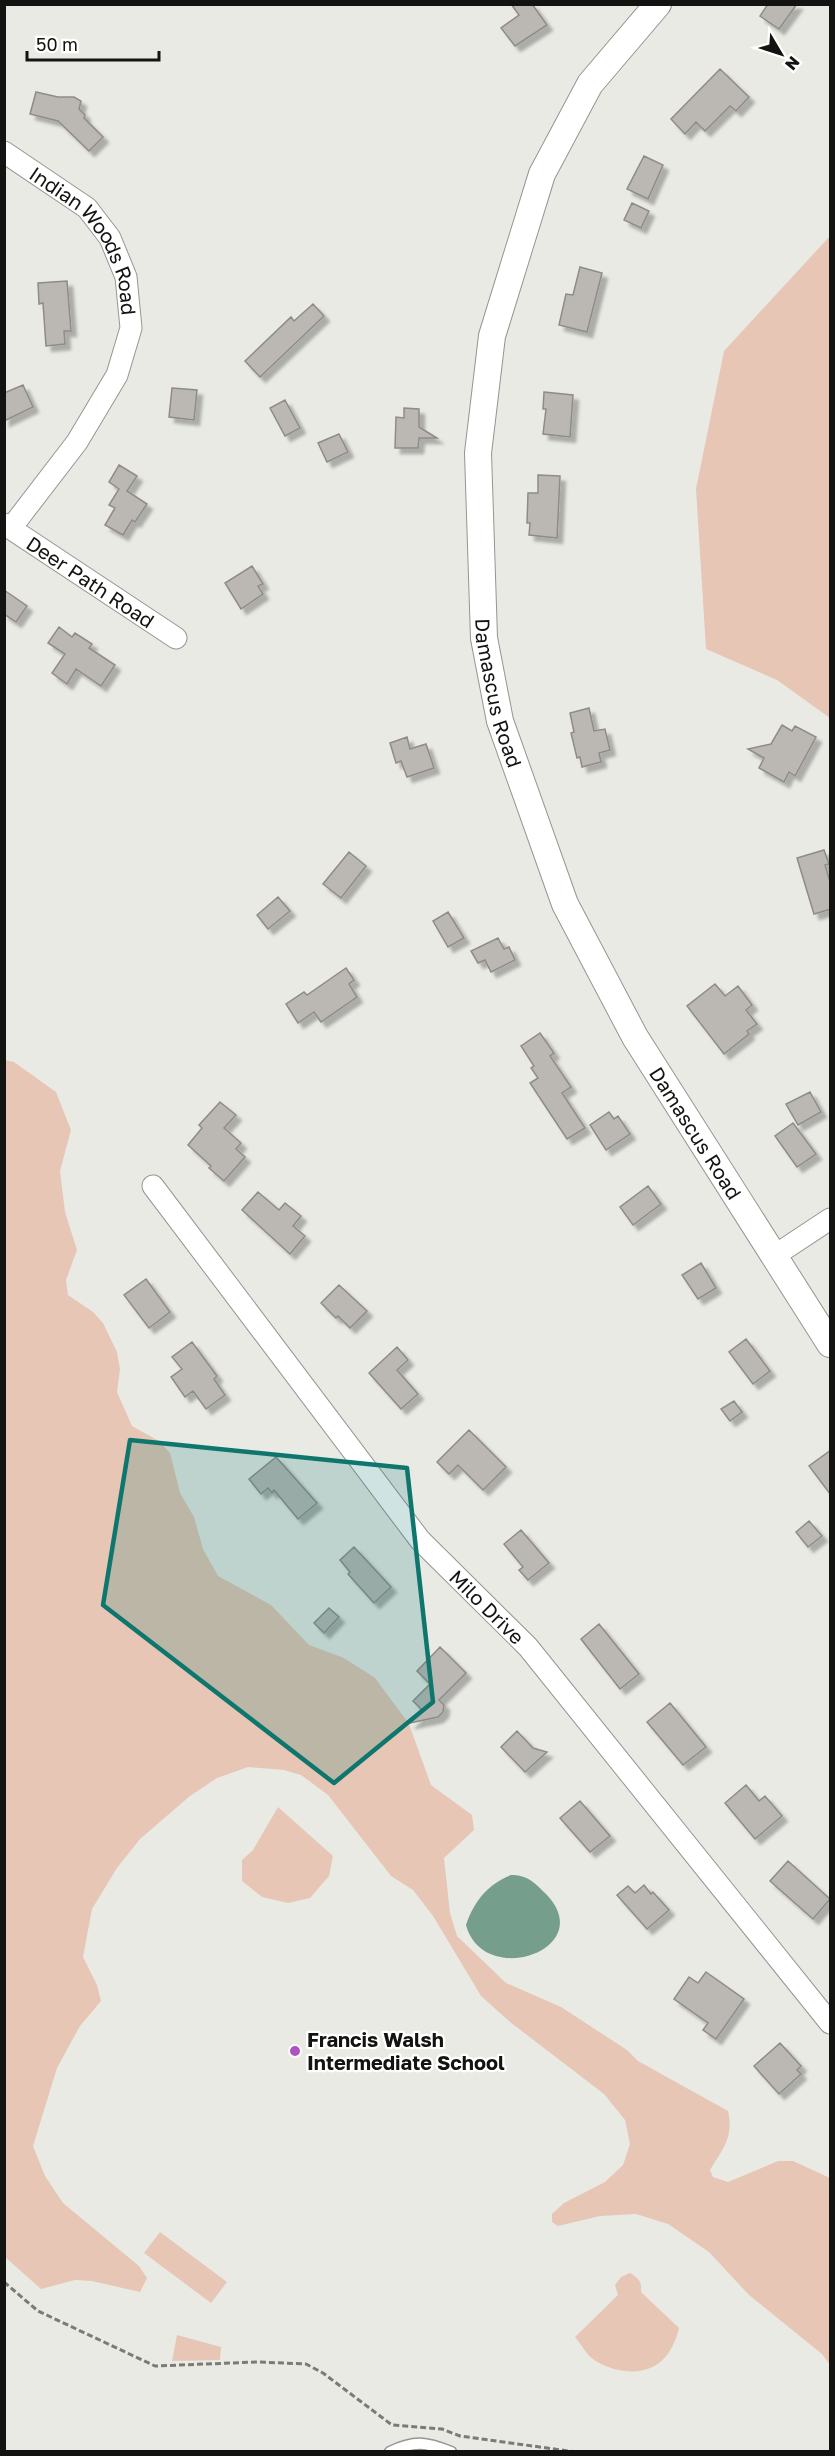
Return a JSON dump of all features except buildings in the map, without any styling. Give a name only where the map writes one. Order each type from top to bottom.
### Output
[{"type":"street","name":"Damascus Road","points":[[658,4],[590,84],[542,174],[492,336],[478,453],[484,638],[500,721],[565,904],[635,1037],[831,1344]]},
{"type":"street","name":"Indian Woods Road","points":[[4,152],[87,208],[110,238],[126,277],[131,328],[117,375],[83,432],[8,526]]},
{"type":"street","name":"Deer Path Road","points":[[8,526],[176,638]]},
{"type":"street","name":"Milo Drive","points":[[153,1185],[420,1540],[528,1647],[831,2023]]},
{"type":"street","points":[[774,1256],[831,1219]]},
{"type":"lane","points":[[390,2451],[406,2443],[423,2442],[451,2451]]},
{"type":"path","points":[[4,2282],[38,2311],[155,2366],[257,2362],[306,2364],[323,2373],[392,2425],[442,2429],[460,2436],[576,2451]]},
{"type":"highlighted area","points":[[130,1440],[407,1468],[433,1702],[334,1783],[103,1605]]},
{"type":"shaded area","points":[[830,236],[830,718],[777,680],[706,649],[696,489],[724,351]]},
{"type":"shaded area","points":[[5,1060],[14,1062],[56,1092],[71,1130],[60,1171],[65,1212],[77,1250],[66,1280],[68,1295],[93,1312],[103,1323],[117,1352],[120,1369],[117,1392],[132,1426],[159,1441],[170,1453],[180,1493],[194,1517],[203,1549],[218,1576],[271,1605],[309,1645],[344,1658],[375,1678],[409,1724],[431,1785],[472,1815],[474,1830],[444,1858],[450,1913],[457,1936],[506,1983],[561,2007],[627,2050],[638,2061],[728,2111],[730,2129],[723,2149],[710,2170],[713,2177],[728,2182],[778,2161],[793,2161],[830,2178],[830,2365],[822,2354],[749,2295],[709,2252],[668,2224],[636,2214],[600,2216],[558,2226],[552,2222],[552,2214],[564,2203],[605,2182],[623,2165],[630,2144],[625,2120],[604,2094],[510,2022],[481,1996],[433,1916],[413,1890],[391,1876],[328,1795],[301,1775],[284,1770],[248,1767],[217,1778],[190,1796],[140,1839],[117,1868],[92,1909],[83,1957],[97,1985],[101,2001],[80,2026],[57,2068],[33,2146],[45,2176],[63,2203],[139,2266],[147,2278],[140,2292],[92,2281],[75,2280],[41,2289],[5,2257]]},
{"type":"shaded area","points":[[278,1807],[333,1856],[329,1876],[310,1898],[288,1903],[262,1897],[242,1881],[242,1860],[253,1850]]},
{"type":"shaded area","points":[[511,1875],[522,1876],[535,1884],[547,1895],[559,1915],[558,1932],[548,1946],[532,1955],[513,1958],[493,1955],[476,1944],[466,1925],[473,1908],[483,1894],[495,1883]]},
{"type":"shaded area","points":[[160,2232],[227,2282],[211,2303],[144,2253]]},
{"type":"shaded area","points":[[630,2273],[639,2281],[641,2292],[679,2328],[664,2358],[657,2365],[638,2371],[614,2369],[598,2362],[588,2354],[575,2337],[618,2295],[615,2285],[621,2277]]},
{"type":"shaded area","points":[[177,2335],[221,2347],[220,2360],[172,2361]]},
{"type":"place","name":"Francis Walsh Intermediate School","points":[[295,2051]]}]
